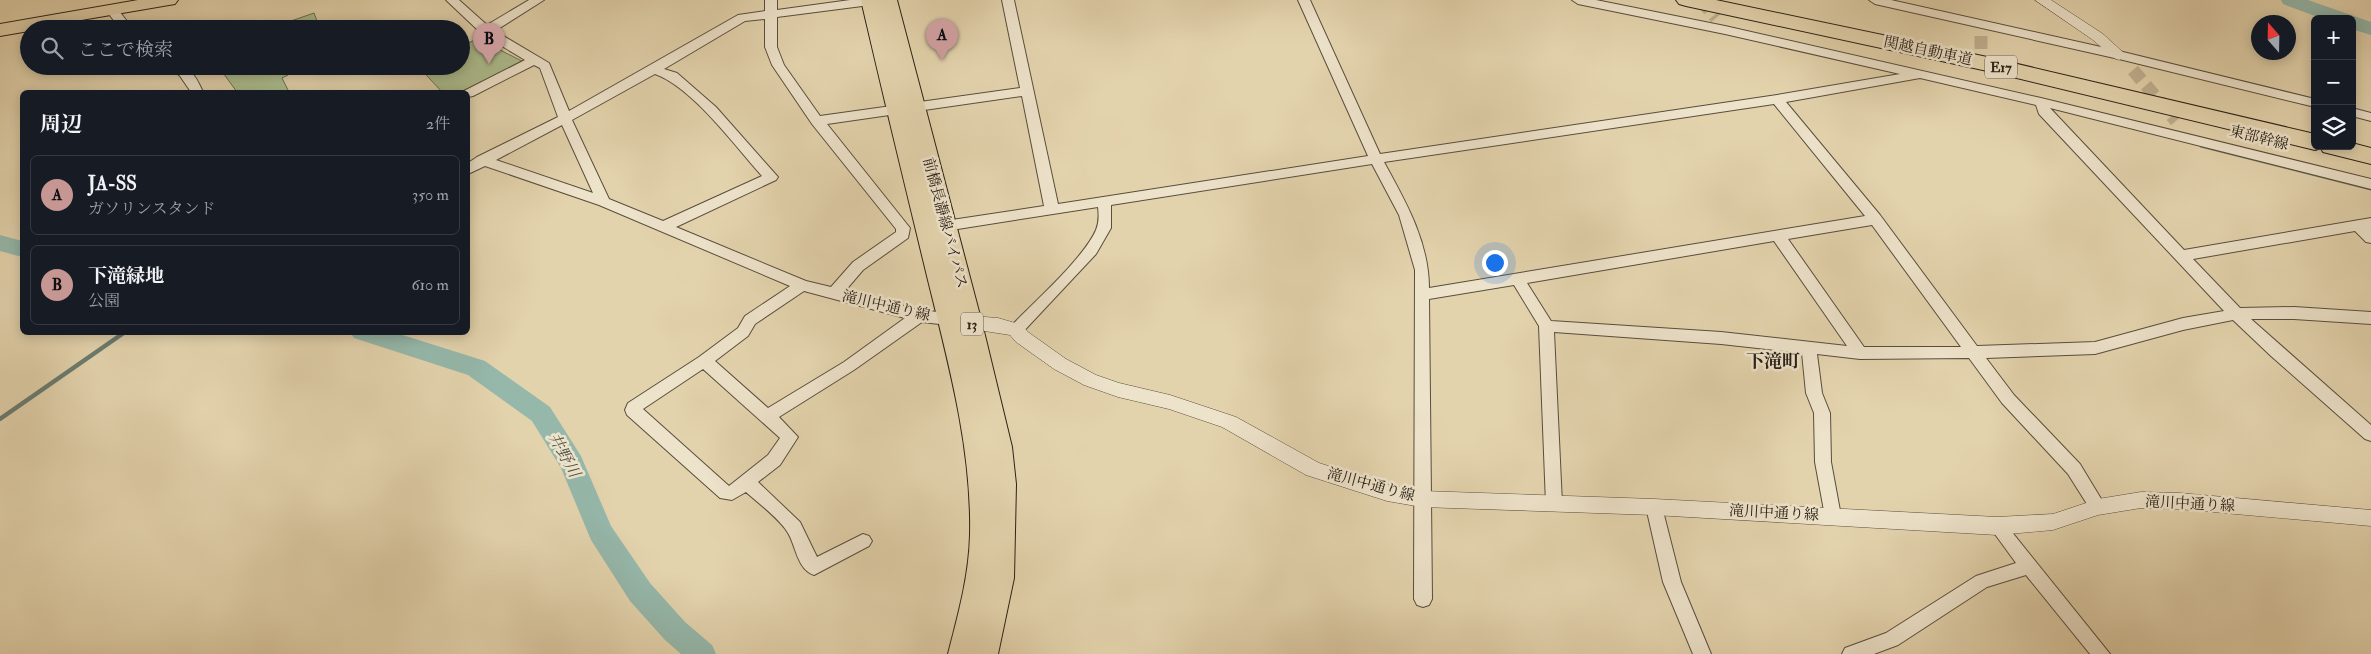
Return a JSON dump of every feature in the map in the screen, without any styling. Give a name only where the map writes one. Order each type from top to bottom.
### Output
[{"type":"highway","name":"関越自動車道","points":[[1686,0],[1992,65],[2311,141]]},
{"type":"highway","name":"関越自動車道","points":[[1755,0],[1986,49],[2311,125]]},
{"type":"highway","points":[[2356,137],[2371,141]]},
{"type":"highway","points":[[2347,150],[2371,156]]},
{"type":"main road","points":[[56,20],[169,0]]},
{"type":"main road","name":"前橋長瀞線バイパス","points":[[870,0],[945,226],[990,399],[1000,447],[1004,484],[1004,536],[1001,578],[984,654]]},
{"type":"main road","name":"前橋長瀞線バイパス","points":[[888,0],[906,108],[949,319],[969,404],[976,451],[982,536],[979,577],[962,654]]},
{"type":"main road","points":[[0,30],[20,26]]},
{"type":"street","points":[[452,0],[486,31],[545,66],[566,120],[604,202]]},
{"type":"street","points":[[486,31],[538,0]]},
{"type":"street","name":"滝川中通り線","points":[[771,0],[771,47],[778,65],[817,121],[903,228],[903,234],[858,266],[835,294],[919,316],[998,325],[1016,330],[1022,337],[1060,364],[1090,380],[1118,390],[1170,402],[1229,422],[1313,469],[1387,493],[1422,499],[1833,516],[1997,526],[2024,526],[2053,522],[2098,507],[2141,500],[2179,501],[2371,518]]},
{"type":"street","points":[[470,168],[482,160],[566,120],[742,18],[870,0]]},
{"type":"street","points":[[1008,0],[1052,209]]},
{"type":"street","points":[[1304,0],[1376,159],[1406,215],[1415,240],[1422,270],[1423,599]]},
{"type":"street","name":"東部幹線","points":[[1578,0],[1725,30],[1917,75],[1980,82],[2040,102],[2371,184]]},
{"type":"street","points":[[1875,0],[1982,31],[2119,55],[2311,102]]},
{"type":"street","points":[[2042,0],[2098,37],[2133,70]]},
{"type":"street","points":[[112,10],[120,20]]},
{"type":"street","points":[[1716,18],[1725,30]]},
{"type":"street","points":[[470,92],[536,59]]},
{"type":"street","points":[[655,70],[674,76],[710,110],[771,177],[663,227]]},
{"type":"street","points":[[186,75],[196,90]]},
{"type":"street","points":[[945,226],[1777,99],[1917,75]]},
{"type":"street","points":[[817,121],[1026,91]]},
{"type":"street","points":[[1777,99],[1875,219],[1976,353],[2008,399],[2074,469],[2098,507]]},
{"type":"street","points":[[2040,102],[2044,111],[2236,314],[2276,352],[2371,434]]},
{"type":"street","points":[[2356,113],[2371,117]]},
{"type":"street","points":[[2176,121],[2190,138]]},
{"type":"street","points":[[482,160],[604,202],[802,285],[835,294]]},
{"type":"street","points":[[1016,330],[1094,246],[1104,229],[1106,210],[1103,201]]},
{"type":"street","points":[[1422,295],[1875,219]]},
{"type":"street","points":[[2182,256],[2364,224],[2371,238]]},
{"type":"street","points":[[1778,236],[1860,354]]},
{"type":"street","points":[[1519,280],[1546,326],[1554,504]]},
{"type":"street","points":[[704,361],[790,437],[774,460],[732,493],[726,493],[633,410],[634,407],[704,361],[743,332],[750,320],[802,285]]},
{"type":"street","points":[[1546,326],[1721,338],[1860,354],[1976,353],[1998,350],[2095,348],[2182,324],[2236,314],[2294,313],[2371,318]]},
{"type":"street","points":[[768,416],[848,366],[919,316]]},
{"type":"street","points":[[1808,349],[1814,393],[1822,413],[1823,462],[1833,516]]},
{"type":"street","points":[[746,481],[794,527],[808,559],[814,567],[863,540]]},
{"type":"street","points":[[1654,508],[1672,582],[1702,654]]},
{"type":"street","points":[[1997,526],[2101,654]]},
{"type":"street","points":[[1851,654],[1892,639],[1945,603],[1982,581],[2030,566]]},
{"type":"green space","points":[[314,13],[317,20],[294,20]]},
{"type":"green space","points":[[480,38],[522,61],[465,90],[440,90],[426,75],[470,75],[470,42]]},
{"type":"green space","points":[[225,75],[288,75],[282,78],[288,90],[236,90]]},
{"type":"waterway","points":[[2290,0],[2331,15]]},
{"type":"waterway","points":[[2356,23],[2371,29]]},
{"type":"waterway","points":[[2201,146],[2371,189]]},
{"type":"waterway","name":"井野川","points":[[0,243],[20,248]]},
{"type":"waterway","points":[[0,419],[121,335]]},
{"type":"waterway","name":"井野川","points":[[372,335],[476,368],[541,414],[572,464],[600,532],[640,592],[675,631],[702,654]]},
{"type":"tunnel","points":[[1701,0],[1716,18]]},
{"type":"tunnel","points":[[1981,36],[1981,76]]},
{"type":"tunnel","points":[[2133,70],[2176,121]]},
{"type":"place","name":"JA-SS","points":[[942,60]]},
{"type":"place","name":"下滝緑地","points":[[489,64]]},
{"type":"district","name":"下滝町","points":[[1773,361]]}]
